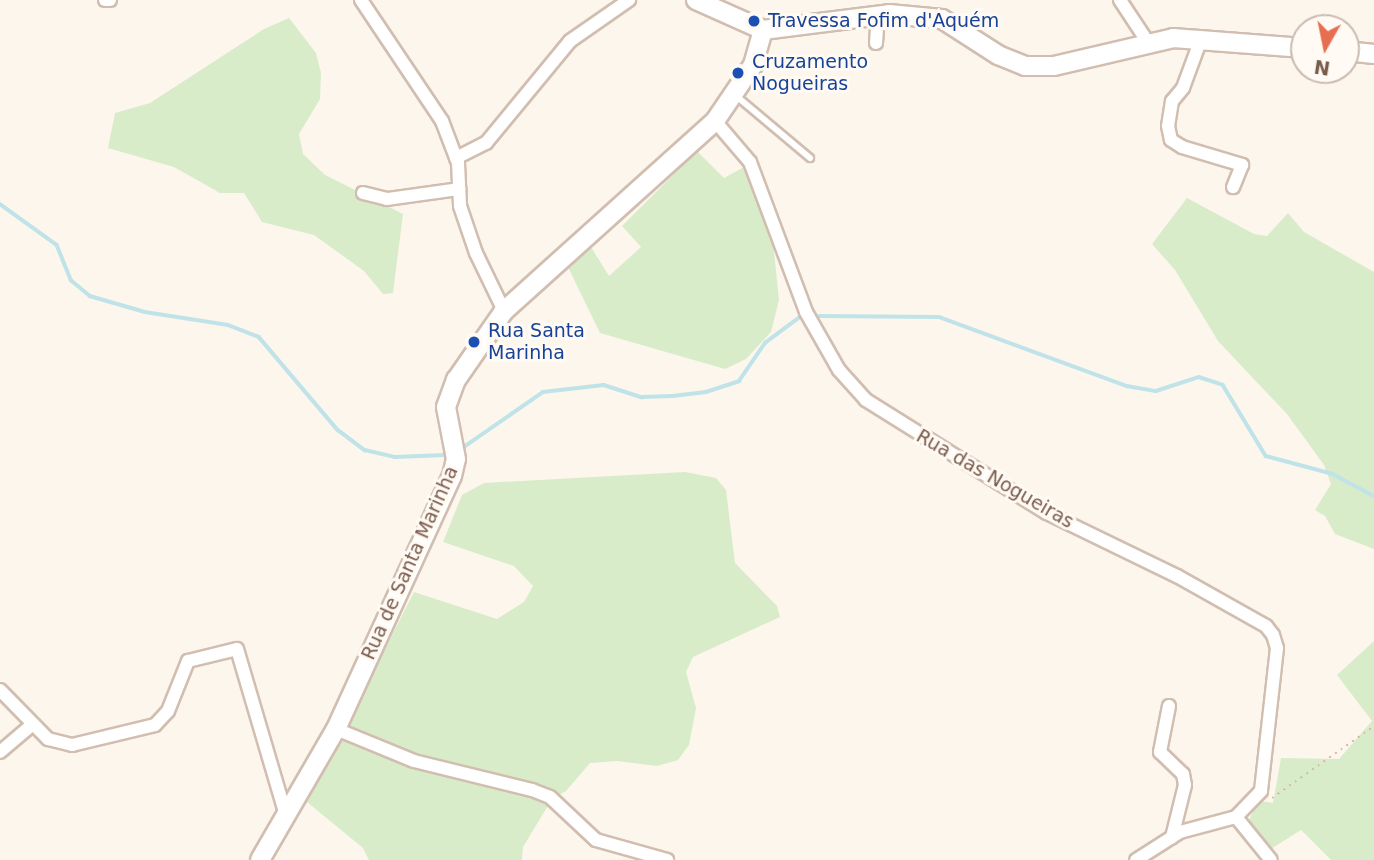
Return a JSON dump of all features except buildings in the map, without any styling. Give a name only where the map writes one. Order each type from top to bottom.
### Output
[{"type":"street","points":[[361,0],[442,121],[456,158],[460,206],[476,253],[504,311]]},
{"type":"street","points":[[456,158],[486,143],[570,41],[629,0]]},
{"type":"street","points":[[696,0],[763,30],[888,10],[942,19],[998,55],[1025,66],[1054,66],[1147,41],[1201,39],[1290,47]]},
{"type":"street","points":[[1120,0],[1147,41]]},
{"type":"street","points":[[876,43],[888,10]]},
{"type":"street","name":"Rua de Santa Marinha","points":[[261,860],[336,729],[452,476],[456,459],[447,421],[448,394],[504,311],[715,121],[735,95],[757,57],[763,30]]},
{"type":"street","points":[[1201,39],[1183,88],[1172,101],[1168,126],[1171,140],[1182,147],[1242,165],[1233,187]]},
{"type":"street","name":"Rua das Nogueiras","points":[[715,121],[750,162],[806,312],[839,370],[866,400],[1047,513],[1177,576],[1266,626],[1278,648],[1261,791],[1236,817]]},
{"type":"street","points":[[363,193],[387,199],[459,189]]},
{"type":"street","points":[[0,690],[33,724],[60,745],[155,725],[163,720],[188,661],[237,649],[286,815]]},
{"type":"street","points":[[1168,706],[1160,752],[1183,774],[1185,785],[1172,836]]},
{"type":"street","points":[[0,752],[33,724]]},
{"type":"street","points":[[336,729],[414,761],[532,790],[550,797],[596,840],[667,860]]},
{"type":"street","points":[[1136,860],[1172,836],[1236,817],[1271,860]]},
{"type":"lane","points":[[735,95],[810,159]]},
{"type":"path","points":[[1269,799],[1374,726]]},
{"type":"green space","points":[[289,18],[316,53],[321,73],[320,99],[299,134],[303,154],[325,175],[403,214],[393,293],[383,294],[364,271],[314,235],[262,222],[244,193],[220,193],[174,167],[108,148],[115,113],[150,103],[264,29]]},
{"type":"green space","points":[[697,151],[724,178],[746,166],[773,242],[779,300],[771,332],[746,359],[725,369],[600,333],[566,263],[591,247],[609,276],[641,247],[622,226]]},
{"type":"green space","points":[[1187,198],[1254,234],[1267,236],[1288,213],[1304,232],[1374,272],[1374,549],[1335,534],[1325,516],[1315,510],[1331,484],[1324,465],[1287,414],[1218,341],[1175,270],[1152,244]]},
{"type":"green space","points":[[685,472],[716,478],[726,490],[735,563],[777,606],[780,617],[693,657],[686,672],[696,708],[689,745],[678,760],[657,766],[617,761],[590,763],[566,791],[552,799],[523,847],[522,860],[369,860],[363,848],[307,802],[414,592],[497,619],[524,602],[533,586],[514,566],[443,542],[462,495],[484,483]]},
{"type":"green space","points":[[1374,641],[1374,860],[1331,860],[1301,830],[1269,850],[1247,824],[1258,801],[1273,803],[1281,758],[1339,759],[1372,721],[1337,675]]},
{"type":"waterway","points":[[0,204],[57,245],[71,280],[90,296],[145,312],[228,325],[259,337],[338,430],[365,450],[395,457],[445,455]]},
{"type":"waterway","points":[[819,316],[939,317],[1127,386],[1156,391],[1199,377],[1223,385],[1266,456],[1333,474],[1374,496]]},
{"type":"waterway","points":[[464,447],[543,392],[604,385],[642,397],[673,396],[706,392],[739,381],[765,343],[800,317]]},
{"type":"place","name":"Travessa Fofim d'Aquém","points":[[754,21]]},
{"type":"place","name":"Cruzamento Nogueiras","points":[[738,73]]},
{"type":"place","name":"Rua Santa Marinha","points":[[474,342]]}]
